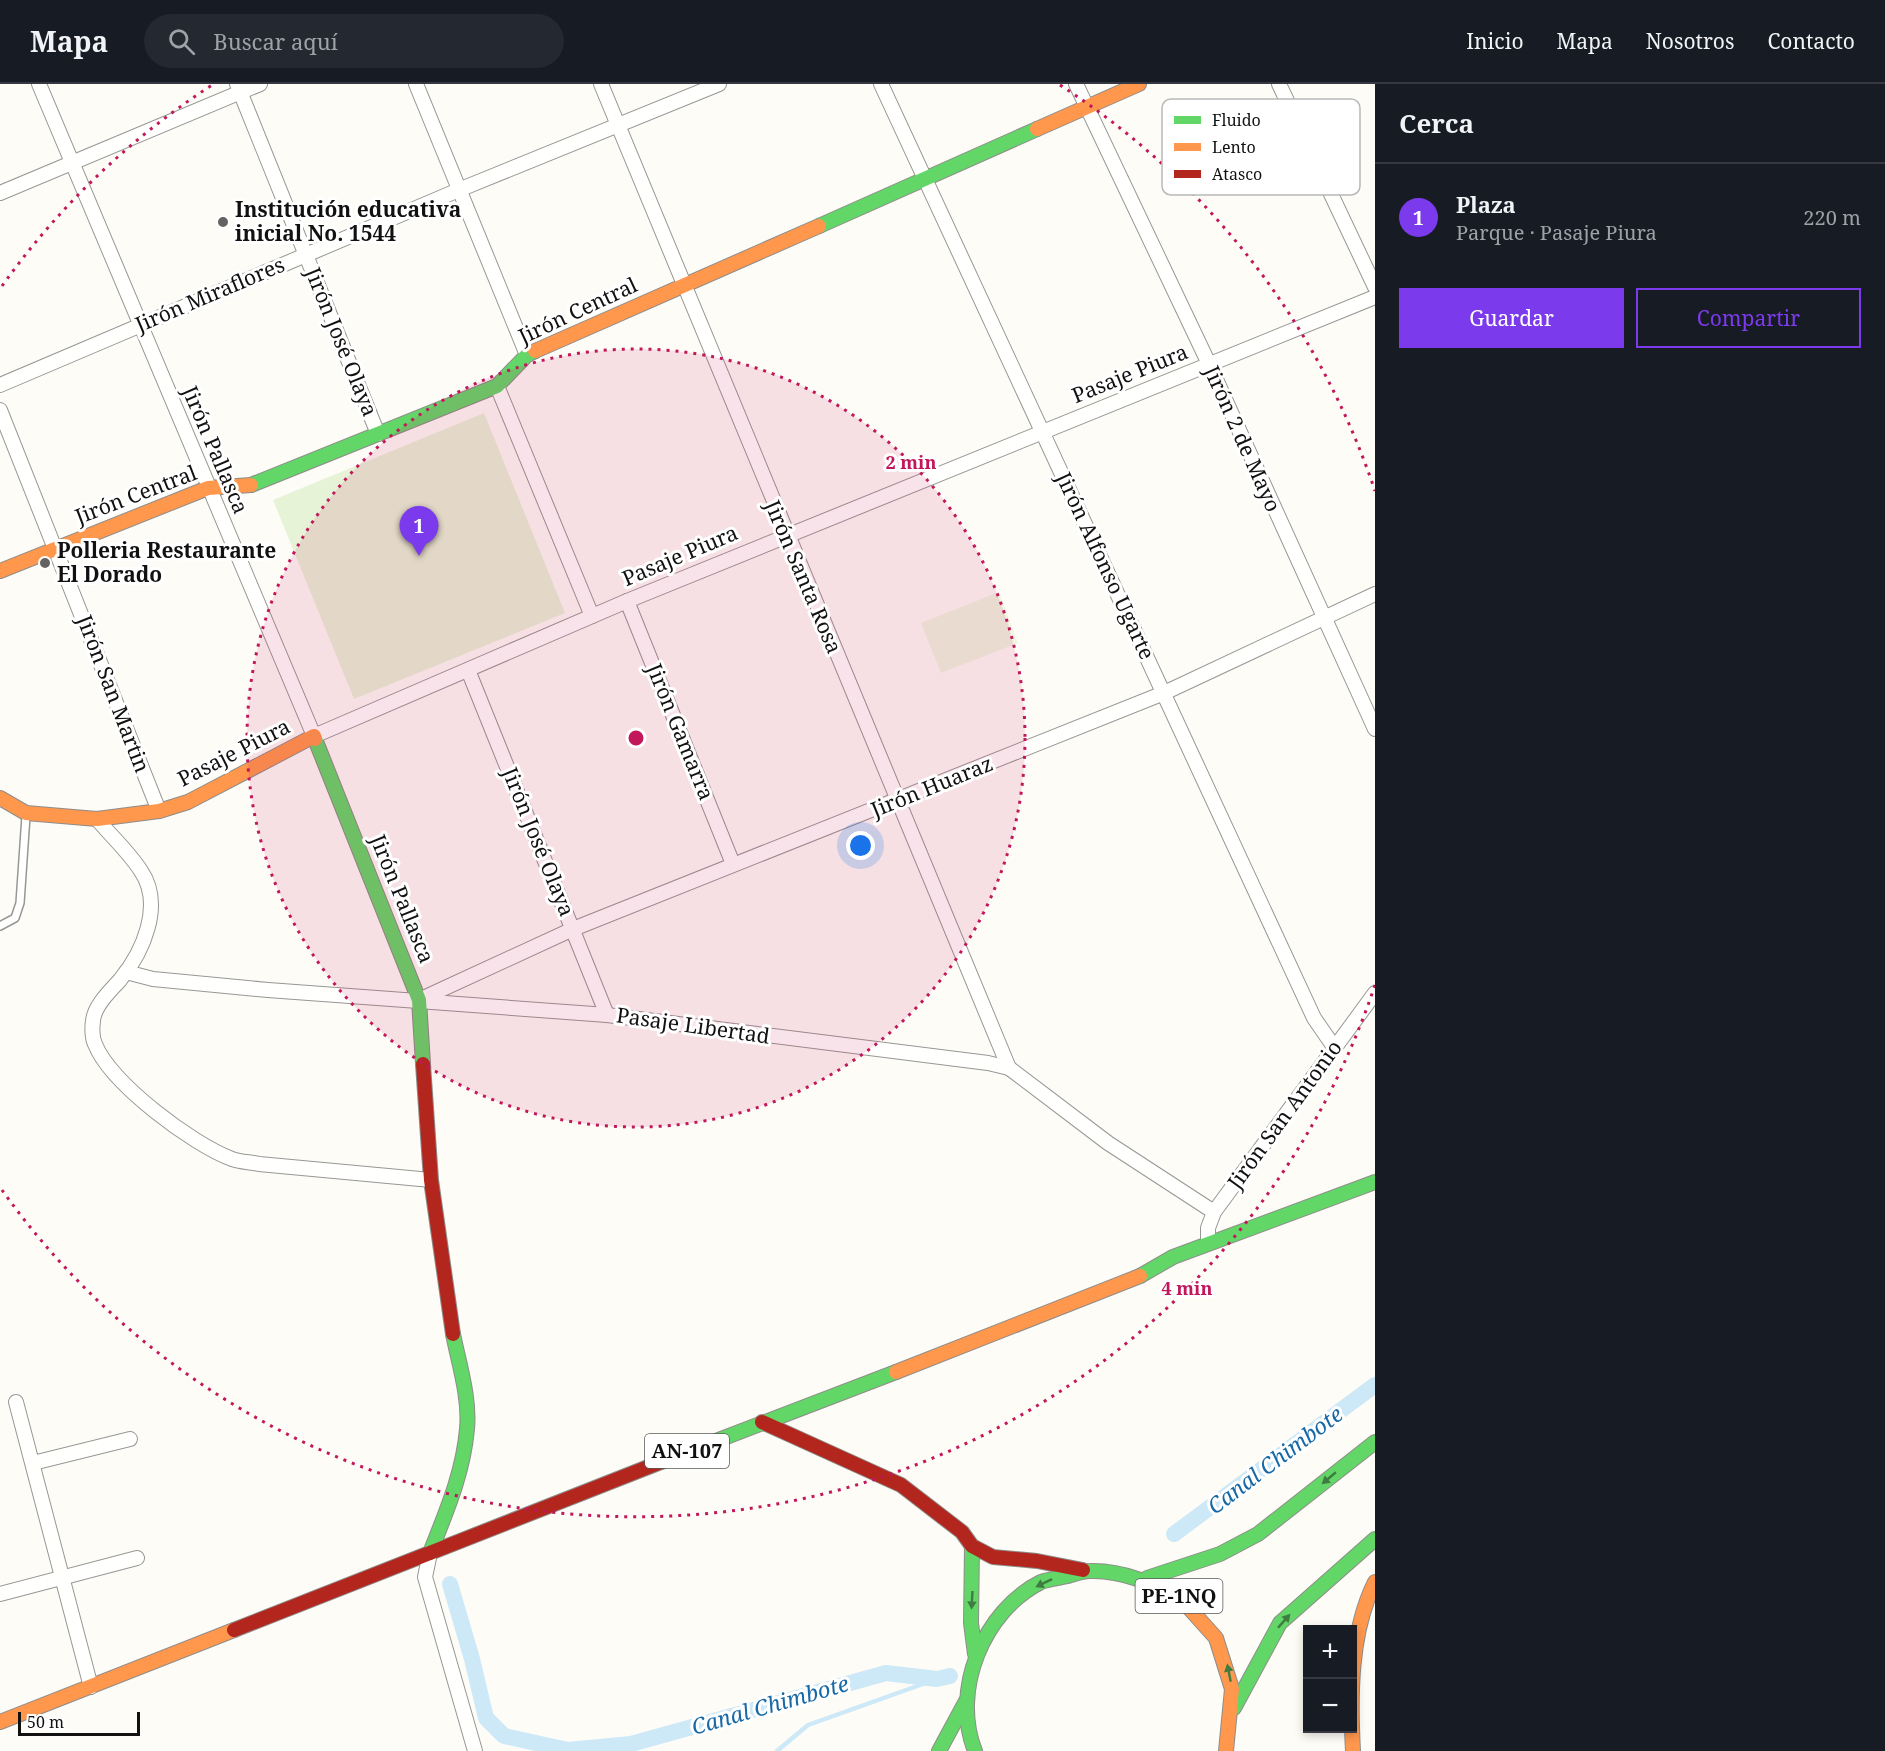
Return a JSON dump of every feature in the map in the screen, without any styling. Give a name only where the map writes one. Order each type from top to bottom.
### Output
[{"type":"main road","name":"Jirón Central","points":[[0,571],[208,488],[248,486],[497,386],[527,355],[1087,109],[1139,84]]},
{"type":"main road","name":"Pasaje Piura","points":[[1,800],[26,813],[97,819],[159,811],[188,802],[314,736]]},
{"type":"main road","name":"Jirón Pallasca","points":[[314,736],[419,1000],[431,1180],[445,1292],[465,1397],[467,1428],[457,1486],[430,1553]]},
{"type":"main road","name":"AN-107","points":[[0,1722],[1129,1280],[1173,1257],[1375,1182]]},
{"type":"main road","points":[[762,1422],[901,1485],[962,1532],[972,1546],[993,1557],[1036,1561],[1083,1570]]},
{"type":"main road","name":"PE-1NQ","points":[[1147,1578],[1220,1554],[1258,1534],[1375,1442]]},
{"type":"main road","name":"PE-1NQ","points":[[1234,1708],[1280,1623],[1375,1539]]},
{"type":"main road","points":[[972,1546],[970,1623],[975,1654]]},
{"type":"main road","name":"PE-1NQ","points":[[975,1751],[966,1701],[968,1677],[975,1654],[993,1623],[1018,1597],[1048,1580],[1083,1570],[1116,1570],[1147,1578],[1183,1598],[1211,1629],[1229,1667],[1234,1708],[1226,1751]]},
{"type":"main road","points":[[1353,1751],[1356,1648],[1363,1613],[1375,1582]]},
{"type":"main road","name":"PE-1NQ","points":[[939,1751],[966,1701]]},
{"type":"street","name":"Jirón Pallasca","points":[[39,84],[314,736]]},
{"type":"street","points":[[0,193],[238,88],[261,84]]},
{"type":"street","points":[[416,84],[461,189],[527,355]]},
{"type":"street","name":"Jirón Santa Rosa","points":[[600,84],[1009,1068]]},
{"type":"street","name":"Jirón Miraflores","points":[[0,385],[461,189],[719,84]]},
{"type":"street","name":"Jirón Alfonso Ugarte","points":[[881,84],[1314,1018],[1334,1047]]},
{"type":"street","name":"Jirón 2 de Mayo","points":[[1076,84],[1209,364],[1375,729]]},
{"type":"street","points":[[1279,84],[1286,99]]},
{"type":"street","name":"Jirón José Olaya","points":[[238,88],[378,434]]},
{"type":"street","points":[[1331,195],[1375,287]]},
{"type":"street","name":"Pasaje Piura","points":[[314,736],[786,535],[1375,297]]},
{"type":"street","points":[[497,386],[592,616]]},
{"type":"street","name":"Jirón San Martin","points":[[0,411],[159,811]]},
{"type":"street","name":"Jirón Huaraz","points":[[419,1000],[573,929],[897,802],[1164,693],[1375,594]]},
{"type":"street","name":"Jirón Gamarra","points":[[627,601],[734,864]]},
{"type":"street","name":"Jirón José Olaya","points":[[468,670],[607,1015]]},
{"type":"street","points":[[97,819],[142,872],[150,895],[150,923],[143,943],[126,972],[101,1003],[93,1019],[94,1042],[110,1070],[133,1094],[199,1142],[232,1159],[259,1164],[431,1180]]},
{"type":"street","name":"Pasaje Libertad","points":[[126,972],[153,979],[245,988],[607,1015],[809,1042],[960,1058],[1009,1068],[1108,1143],[1215,1212]]},
{"type":"street","name":"Jirón San Antonio","points":[[1208,1244],[1208,1228],[1215,1212],[1375,993]]},
{"type":"street","points":[[16,1402],[91,1686]]},
{"type":"street","points":[[33,1463],[130,1439]]},
{"type":"street","points":[[430,1553],[426,1577],[475,1751]]},
{"type":"street","points":[[0,1594],[137,1558]]},
{"type":"lane","points":[[0,926],[15,918],[20,903],[26,813]]},
{"type":"green space","points":[[484,413],[565,613],[354,699],[273,500]]},
{"type":"green space","points":[[999,592],[1018,643],[941,673],[921,623]]},
{"type":"waterway","name":"Canal Chimbote","points":[[1174,1534],[1375,1385]]},
{"type":"waterway","name":"Canal Chimbote","points":[[450,1584],[486,1718],[504,1736],[568,1750],[631,1744],[886,1673],[937,1679],[950,1676]]},
{"type":"waterway","points":[[777,1751],[808,1725],[937,1679]]},
{"type":"traffic: fast","points":[[819,226],[1037,129]]},
{"type":"traffic: fast","points":[[251,485],[497,386],[527,355],[535,351]]},
{"type":"traffic: fast","points":[[315,739],[419,1000],[423,1064]]},
{"type":"traffic: fast","points":[[1140,1276],[1173,1257],[1375,1182]]},
{"type":"traffic: fast","points":[[430,1553],[458,1477],[467,1429],[465,1393],[453,1334]]},
{"type":"traffic: fast","points":[[661,1462],[896,1372]]},
{"type":"traffic: fast","points":[[1147,1578],[1220,1554],[1258,1534],[1375,1442]]},
{"type":"traffic: fast","points":[[1234,1708],[1280,1623],[1375,1539]]},
{"type":"traffic: fast","points":[[972,1546],[971,1623],[975,1654]]},
{"type":"traffic: fast","points":[[975,1751],[969,1728],[967,1703],[970,1679],[977,1655],[988,1632],[1003,1612],[1021,1595],[1044,1581],[1085,1572],[1102,1571],[1126,1575],[1181,1599]]},
{"type":"traffic: fast","points":[[939,1751],[966,1701]]},
{"type":"traffic: slow","points":[[1037,129],[1139,84]]},
{"type":"traffic: slow","points":[[535,351],[819,226]]},
{"type":"traffic: slow","points":[[0,571],[208,488],[251,485]]},
{"type":"traffic: slow","points":[[0,798],[26,813],[97,819],[159,811],[188,802],[314,736],[315,739]]},
{"type":"traffic: slow","points":[[896,1372],[1140,1276]]},
{"type":"traffic: slow","points":[[1353,1751],[1352,1687],[1356,1643],[1367,1601],[1375,1582]]},
{"type":"traffic: slow","points":[[1181,1599],[1216,1638],[1232,1689],[1226,1751]]},
{"type":"traffic: slow","points":[[0,1722],[234,1630]]},
{"type":"traffic: jam","points":[[423,1064],[431,1180],[453,1334]]},
{"type":"traffic: jam","points":[[762,1422],[901,1485],[962,1532],[972,1546],[993,1557],[1037,1561],[1083,1570]]},
{"type":"traffic: jam","points":[[234,1630],[661,1462]]},
{"type":"place","name":"Institución educativa inicial No. 1544","points":[[223,222]]},
{"type":"place","name":"Plaza","points":[[419,556]]},
{"type":"place","name":"Polleria Restaurante El Dorado","points":[[45,563]]}]
